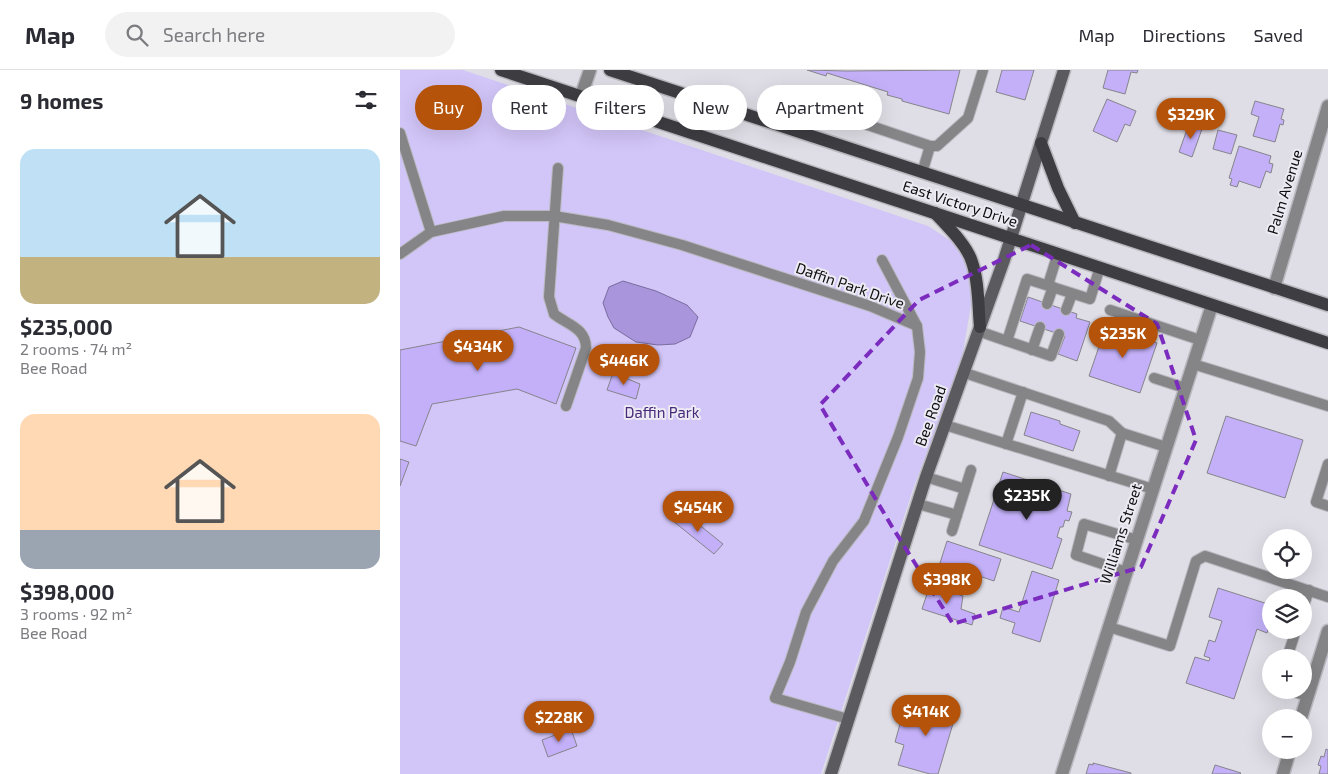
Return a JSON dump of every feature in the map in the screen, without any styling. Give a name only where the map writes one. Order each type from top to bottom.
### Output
[{"type":"main road","name":"East Victory Drive","points":[[501,70],[576,94]]},
{"type":"main road","name":"East Victory Drive","points":[[610,70],[757,118]]},
{"type":"main road","name":"Bee Road","points":[[831,774],[926,477],[965,373],[1011,238],[1064,70]]},
{"type":"main road","name":"East Victory Drive","points":[[664,123],[1328,343]]},
{"type":"main road","name":"East Victory Drive","points":[[794,130],[1328,305]]},
{"type":"main road","points":[[1041,143],[1058,188],[1075,223]]},
{"type":"main road","points":[[935,213],[959,240],[972,260],[976,277],[979,329]]},
{"type":"street","points":[[585,85],[590,70]]},
{"type":"street","name":"Palm Avenue","points":[[1274,288],[1328,106]]},
{"type":"street","name":"Williams Street","points":[[1062,774],[1212,305]]},
{"type":"street","points":[[1312,681],[1328,631]]},
{"type":"street","points":[[1283,774],[1287,759]]},
{"type":"lane","points":[[882,130],[930,146],[937,146],[968,118],[983,70]]},
{"type":"lane","points":[[400,133],[431,232]]},
{"type":"lane","points":[[922,172],[930,146]]},
{"type":"lane","points":[[558,168],[549,297],[554,314],[578,328],[586,341],[586,348],[566,406]]},
{"type":"lane","name":"Daffin Park Drive","points":[[400,254],[431,232],[504,216],[554,216],[608,225],[682,245],[870,306],[917,326],[920,352],[918,378],[898,437],[864,520],[832,561],[806,612],[790,662],[775,698],[848,719]]},
{"type":"lane","points":[[1047,304],[1058,253]]},
{"type":"lane","points":[[882,260],[917,326]]},
{"type":"lane","points":[[1007,342],[1027,279],[1090,299],[1100,267]]},
{"type":"lane","points":[[1066,310],[1072,294]]},
{"type":"lane","points":[[1110,310],[1200,340]]},
{"type":"lane","points":[[1032,350],[1040,327]]},
{"type":"lane","points":[[979,329],[1007,342],[1051,356],[1059,334]]},
{"type":"lane","points":[[1193,364],[1328,406]]},
{"type":"lane","points":[[965,373],[1109,421],[1122,433],[1166,447]]},
{"type":"lane","points":[[1154,378],[1185,388]]},
{"type":"lane","points":[[1006,444],[1023,392]]},
{"type":"lane","points":[[945,425],[1153,489]]},
{"type":"lane","points":[[1109,476],[1122,433]]},
{"type":"lane","points":[[1328,464],[1316,502],[1328,506]]},
{"type":"lane","points":[[952,531],[971,470]]},
{"type":"lane","points":[[926,477],[965,489]]},
{"type":"lane","points":[[918,504],[957,515]]},
{"type":"lane","points":[[1126,572],[1076,555],[1084,524],[1137,540]]},
{"type":"lane","points":[[1109,627],[1170,646],[1196,561],[1205,556],[1305,589]]},
{"type":"lane","points":[[1312,591],[1328,596]]},
{"type":"highlighted area","points":[[1031,245],[1157,324],[1196,440],[1141,567],[953,624],[891,525],[820,405],[919,300]]},
{"type":"green space","name":"Daffin Park","points":[[400,70],[463,70],[508,85],[492,85],[492,130],[566,130],[566,105],[576,108],[576,130],[642,130],[928,226],[951,241],[967,263],[973,293],[962,358],[913,489],[821,774],[400,774]]},
{"type":"shaded area","points":[[623,281],[656,291],[687,305],[698,317],[690,337],[675,344],[658,345],[636,342],[614,328],[603,303],[609,287]]},
{"type":"building","points":[[807,70],[960,70],[949,114],[887,95],[888,92],[882,90],[882,85],[866,85],[827,73],[826,76]]},
{"type":"building","points":[[1002,70],[1034,70],[1025,100],[996,92]]},
{"type":"building","points":[[1108,70],[1138,70],[1137,73],[1131,72],[1125,94],[1103,88]]},
{"type":"building","points":[[1107,99],[1136,111],[1130,126],[1125,124],[1117,142],[1093,131]]},
{"type":"building","points":[[1255,101],[1284,109],[1281,119],[1284,120],[1283,125],[1280,124],[1275,142],[1253,136],[1259,117],[1251,114]]},
{"type":"building","points":[[1189,124],[1202,129],[1192,157],[1179,152]]},
{"type":"building","points":[[1218,130],[1237,135],[1231,154],[1213,149]]},
{"type":"building","points":[[1239,146],[1271,156],[1269,163],[1273,164],[1271,173],[1266,171],[1260,188],[1239,181],[1237,187],[1230,185],[1232,179],[1229,178]]},
{"type":"building","points":[[1028,297],[1077,314],[1076,318],[1090,322],[1077,361],[1058,354],[1065,336],[1020,321]]},
{"type":"building","points":[[1109,325],[1157,343],[1140,393],[1089,376],[1106,326]]},
{"type":"building","points":[[519,327],[576,348],[556,404],[517,389],[432,404],[416,446],[400,441],[400,350]]},
{"type":"building","points":[[613,373],[640,384],[636,399],[607,390]]},
{"type":"building","points":[[1031,412],[1060,421],[1060,424],[1080,431],[1073,451],[1024,435]]},
{"type":"building","points":[[1226,416],[1303,440],[1285,498],[1207,473]]},
{"type":"building","points":[[400,459],[409,462],[400,486]]},
{"type":"building","points":[[1003,472],[1071,494],[1067,511],[1072,512],[1069,521],[1065,520],[1063,527],[1060,527],[1057,537],[1062,539],[1052,569],[979,545]]},
{"type":"building","points":[[682,511],[723,544],[714,554],[673,521]]},
{"type":"building","points":[[947,541],[1001,559],[994,581],[967,572],[965,576],[956,573],[957,569],[940,563]]},
{"type":"building","points":[[1032,571],[1059,580],[1040,642],[1012,633],[1015,623],[1000,618],[1003,607],[1019,612]]},
{"type":"building","points":[[930,585],[963,596],[961,609],[975,614],[972,625],[922,609]]},
{"type":"building","points":[[1218,588],[1262,602],[1262,631],[1257,629],[1234,699],[1186,683],[1195,657],[1209,661],[1210,658],[1204,656],[1209,640],[1215,642],[1222,621],[1209,617]]},
{"type":"building","points":[[920,699],[957,710],[938,774],[930,774],[898,765],[904,745],[895,742],[902,717],[914,721]]},
{"type":"building","points":[[571,729],[577,746],[548,757],[542,740]]},
{"type":"building","points":[[1326,749],[1328,750],[1328,774],[1319,774],[1321,766],[1318,765],[1321,756],[1324,757]]},
{"type":"building","points":[[1093,763],[1131,774],[1086,774],[1089,764],[1093,765]]},
{"type":"building","points":[[1215,765],[1241,773],[1212,774]]}]
